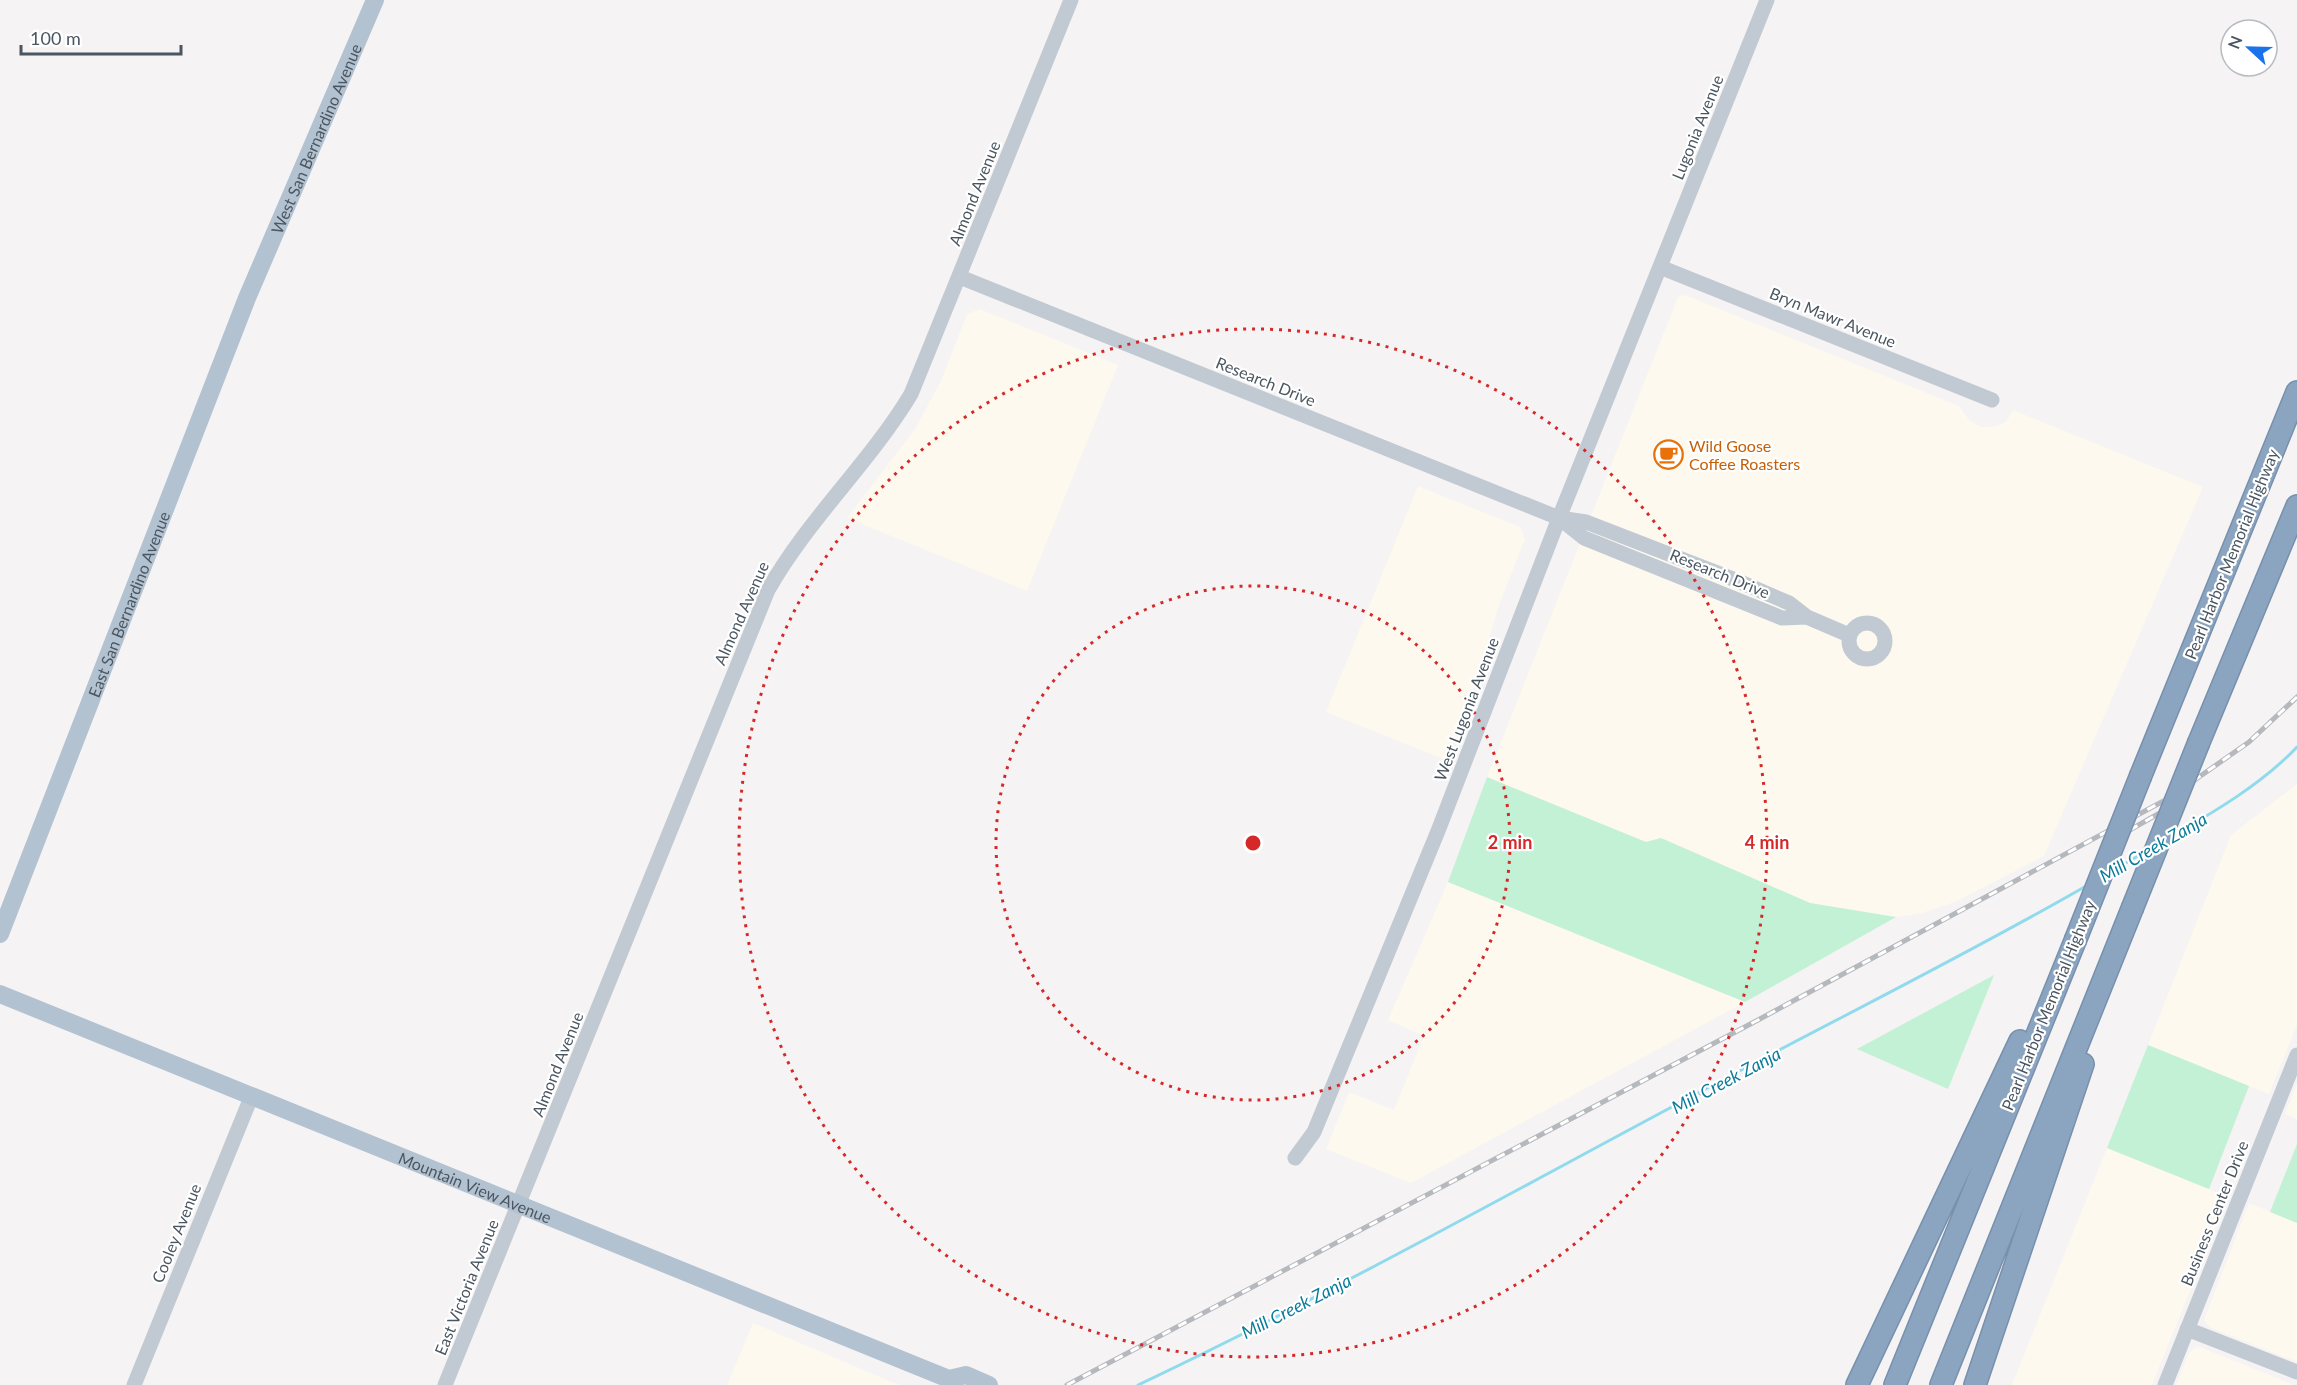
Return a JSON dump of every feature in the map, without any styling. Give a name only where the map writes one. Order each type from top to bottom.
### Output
[{"type":"highway","name":"Pearl Harbor Memorial Highway","points":[[1895,1385],[2297,392]]},
{"type":"highway","points":[[1941,1385],[2199,742],[2297,506]]},
{"type":"highway","points":[[1975,1385],[2071,1105],[2122,937]]},
{"type":"highway","points":[[1857,1385],[2014,1052],[2071,950]]},
{"type":"main road","name":"West San Bernardino Avenue","points":[[256,274],[375,0]]},
{"type":"main road","name":"East San Bernardino Avenue","points":[[0,934],[171,488],[256,274]]},
{"type":"main road","name":"Mountain View Avenue","points":[[0,994],[520,1203],[951,1382],[966,1375],[989,1385]]},
{"type":"street","name":"Almond Avenue","points":[[520,1203],[768,590],[795,546],[897,417],[922,371],[1071,0]]},
{"type":"street","name":"Lugonia Avenue","points":[[1660,267],[1767,0]]},
{"type":"street","name":"Bryn Mawr Avenue","points":[[1660,267],[1992,400]]},
{"type":"street","name":"West Lugonia Avenue","points":[[1295,1158],[1314,1132],[1367,1005],[1471,749],[1559,518],[1660,267]]},
{"type":"street","name":"Research Drive","points":[[960,277],[1559,518],[1584,538],[1782,618],[1807,617],[1850,635]]},
{"type":"street","name":"Business Center Drive","points":[[2165,1385],[2297,1055]]},
{"type":"street","name":"Cooley Avenue","points":[[134,1385],[252,1095]]},
{"type":"street","name":"East Victoria Avenue","points":[[445,1385],[520,1203]]},
{"type":"street","points":[[2187,1329],[2297,1372]]},
{"type":"shaded area","points":[[1685,295],[1959,406],[1970,421],[1981,427],[1992,427],[2006,422],[2013,410],[2203,487],[2044,856],[1955,902],[1922,913],[1896,917],[1857,912],[1810,903],[1661,838],[1646,842],[1487,777],[1678,297]]},
{"type":"shaded area","points":[[980,309],[1118,365],[1027,591],[847,518],[915,429],[941,381],[967,314]]},
{"type":"shaded area","points":[[1418,486],[1520,527],[1525,539],[1499,605],[1466,716],[1446,760],[1326,712]]},
{"type":"shaded area","points":[[2297,784],[2297,1025],[2269,1094],[2148,1045],[2231,835]]},
{"type":"shaded area","points":[[1448,882],[1745,1002],[1411,1183],[1326,1149],[1349,1092],[1394,1110],[1424,1036],[1388,1020]]},
{"type":"shaded area","points":[[2297,1083],[2297,1119],[2285,1114]]},
{"type":"shaded area","points":[[2107,1148],[2228,1197],[2152,1385],[2012,1385]]},
{"type":"shaded area","points":[[2249,1203],[2297,1223],[2297,1362],[2209,1327],[2204,1320]]},
{"type":"shaded area","points":[[753,1323],[899,1385],[727,1385]]},
{"type":"shaded area","points":[[2196,1347],[2294,1385],[2176,1385],[2189,1353]]},
{"type":"green space","points":[[1487,777],[1646,842],[1661,838],[1810,903],[1896,917],[1745,1002],[1448,882]]},
{"type":"green space","points":[[1994,975],[1948,1089],[1857,1049]]},
{"type":"green space","points":[[2148,1045],[2249,1086],[2209,1189],[2107,1148]]},
{"type":"green space","points":[[2297,1144],[2297,1223],[2270,1212]]},
{"type":"waterway","name":"Mill Creek Zanja","points":[[2169,838],[2220,808],[2253,785],[2297,747]]},
{"type":"waterway","name":"Mill Creek Zanja","points":[[2112,871],[2145,852]]},
{"type":"waterway","name":"Mill Creek Zanja","points":[[1138,1385],[1350,1279],[2088,885]]},
{"type":"railway","points":[[1067,1385],[1758,1020],[2169,798],[2249,742],[2297,697]]},
{"type":"railway","points":[[2114,839],[2172,806]]},
{"type":"place","name":"Wild Goose Coffee Roasters","points":[[1668,454]]}]
